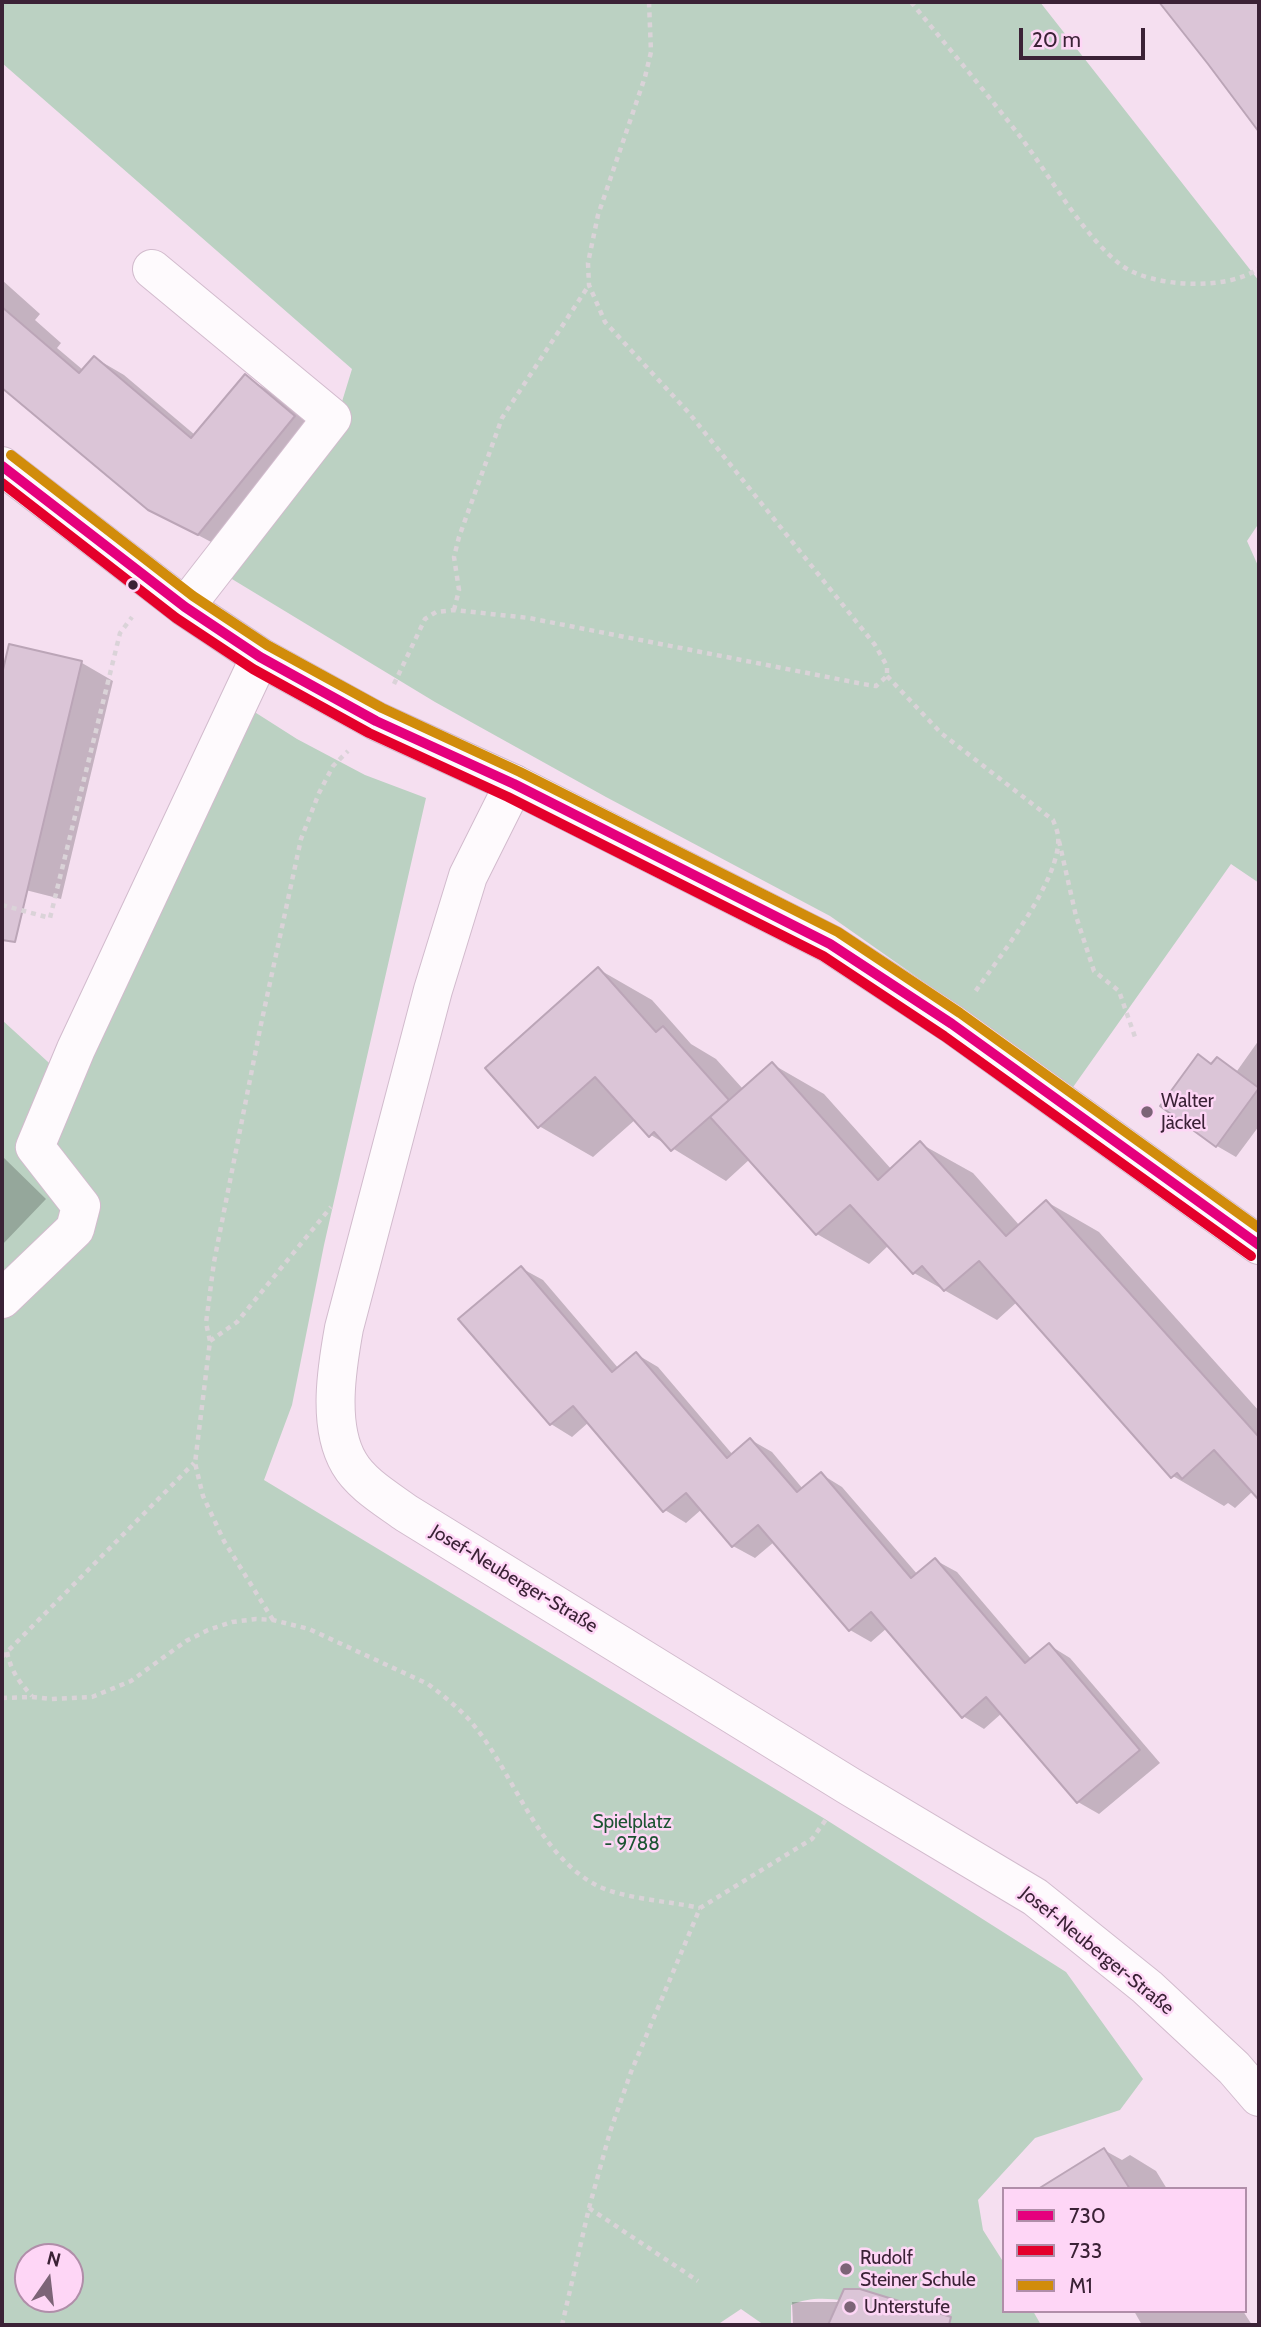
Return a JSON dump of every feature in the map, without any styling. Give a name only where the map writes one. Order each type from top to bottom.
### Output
[{"type":"street","points":[[152,269],[332,418],[171,596]]},
{"type":"street","points":[[2,466],[171,596],[260,657],[376,721],[514,784],[830,944],[952,1024],[1259,1245]]},
{"type":"street","points":[[2,1300],[75,1229],[81,1206],[34,1147],[76,1049],[260,657]]},
{"type":"street","name":"Josef-Neuberger-Straße","points":[[514,784],[468,876],[433,990],[344,1328],[336,1372],[335,1408],[340,1438],[348,1462],[361,1477],[406,1513],[849,1786],[1035,1897],[1147,1987],[1234,2068],[1259,2097]]},
{"type":"path","points":[[649,2],[651,52],[598,215],[589,264],[589,285],[605,322],[689,414],[875,645],[887,666],[887,676],[941,733],[1053,820],[1076,916],[1094,971],[1119,991],[1135,1037]]},
{"type":"path","points":[[911,2],[1019,135],[1097,242],[1121,265],[1153,279],[1182,283],[1235,280],[1259,268]]},
{"type":"path","points":[[454,610],[459,590],[454,558],[459,537],[502,418],[589,285]]},
{"type":"path","points":[[2,905],[50,918],[120,633],[171,596]]},
{"type":"path","points":[[273,1620],[224,1541],[203,1496],[195,1463],[211,1341],[206,1322],[214,1262],[301,839],[333,766],[376,721],[425,619],[436,612],[454,610],[529,618],[863,684],[876,686],[887,676]]},
{"type":"path","points":[[952,1024],[1038,900],[1056,856],[1058,837]]},
{"type":"path","points":[[211,1341],[237,1322],[337,1201],[374,1211]]},
{"type":"path","points":[[2,1657],[195,1463]]},
{"type":"path","points":[[2,1698],[80,1699],[110,1691],[131,1681],[186,1641],[232,1622],[273,1620],[309,1629],[428,1684],[445,1697],[476,1727],[545,1836],[579,1874],[619,1894],[700,1908]]},
{"type":"path","points":[[7,1652],[10,1667],[32,1697]]},
{"type":"path","points":[[562,2325],[610,2132],[631,2072],[700,1908],[812,1839]]},
{"type":"path","points":[[589,2208],[698,2281]]},
{"type":"green space","points":[[2,2],[1040,2],[1259,281],[1259,523],[1247,541],[1259,568],[1259,883],[1231,864],[1071,1090],[978,1020],[830,916],[435,702],[222,573],[337,418],[352,369],[2,63]]},
{"type":"green space","name":"Spielplatz - 9788","points":[[242,704],[297,739],[365,775],[426,798],[324,1245],[292,1405],[264,1480],[825,1819],[1066,1972],[1143,2079],[1120,2110],[1035,2138],[978,2200],[983,2230],[1002,2260],[1002,2313],[1034,2313],[1041,2325],[920,2325],[868,2306],[820,2299],[791,2305],[791,2325],[764,2325],[741,2309],[717,2325],[2,2325],[2,1020],[70,1082]]},
{"type":"building","points":[[1159,2],[1259,2],[1259,132],[1208,64]]},
{"type":"building","points":[[2,307],[79,373],[94,356],[191,438],[245,374],[295,416],[198,535],[148,510],[2,388]]},
{"type":"building","points":[[9,644],[82,661],[15,942],[2,940],[2,674]]},
{"type":"building","points":[[598,967],[656,1032],[663,1026],[729,1100],[671,1151],[654,1132],[649,1137],[595,1077],[538,1128],[485,1068]]},
{"type":"building","points":[[1198,1054],[1211,1064],[1217,1057],[1259,1088],[1216,1147],[1160,1106]]},
{"type":"building","points":[[772,1062],[878,1180],[920,1141],[1006,1236],[1046,1200],[1259,1437],[1259,1500],[1214,1450],[1182,1479],[1177,1473],[1171,1478],[979,1261],[944,1291],[922,1266],[913,1274],[850,1205],[816,1235],[710,1117]]},
{"type":"building","points":[[521,1266],[612,1372],[636,1352],[727,1458],[750,1438],[797,1492],[821,1472],[911,1578],[935,1558],[1025,1663],[1049,1643],[1140,1750],[1077,1803],[986,1697],[962,1718],[871,1612],[849,1631],[758,1525],[732,1547],[686,1493],[663,1512],[573,1406],[550,1425],[458,1319]]},
{"type":"building","points":[[1104,2148],[1129,2187],[1041,2187]]},
{"type":"building","name":"Unterstufe","points":[[844,2289],[860,2289],[951,2317],[949,2325],[828,2325]]},
{"type":"transit line","name":"M1","points":[[11,455],[193,596],[267,645],[382,708],[520,772],[838,932],[960,1013],[1259,1228]]},
{"type":"transit line","name":"730","points":[[2,466],[185,607],[260,657],[376,721],[514,784],[830,944],[952,1024],[1259,1245]]},
{"type":"transit line","name":"733","points":[[2,483],[176,618],[253,669],[369,733],[508,797],[823,956],[944,1036],[1251,1256]]},
{"type":"place","name":"Walter Jäckel","points":[[1147,1112]]},
{"type":"place","name":"Rudolf Steiner Schule","points":[[846,2269]]},
{"type":"place","name":"Unterstufe","points":[[850,2307]]}]
